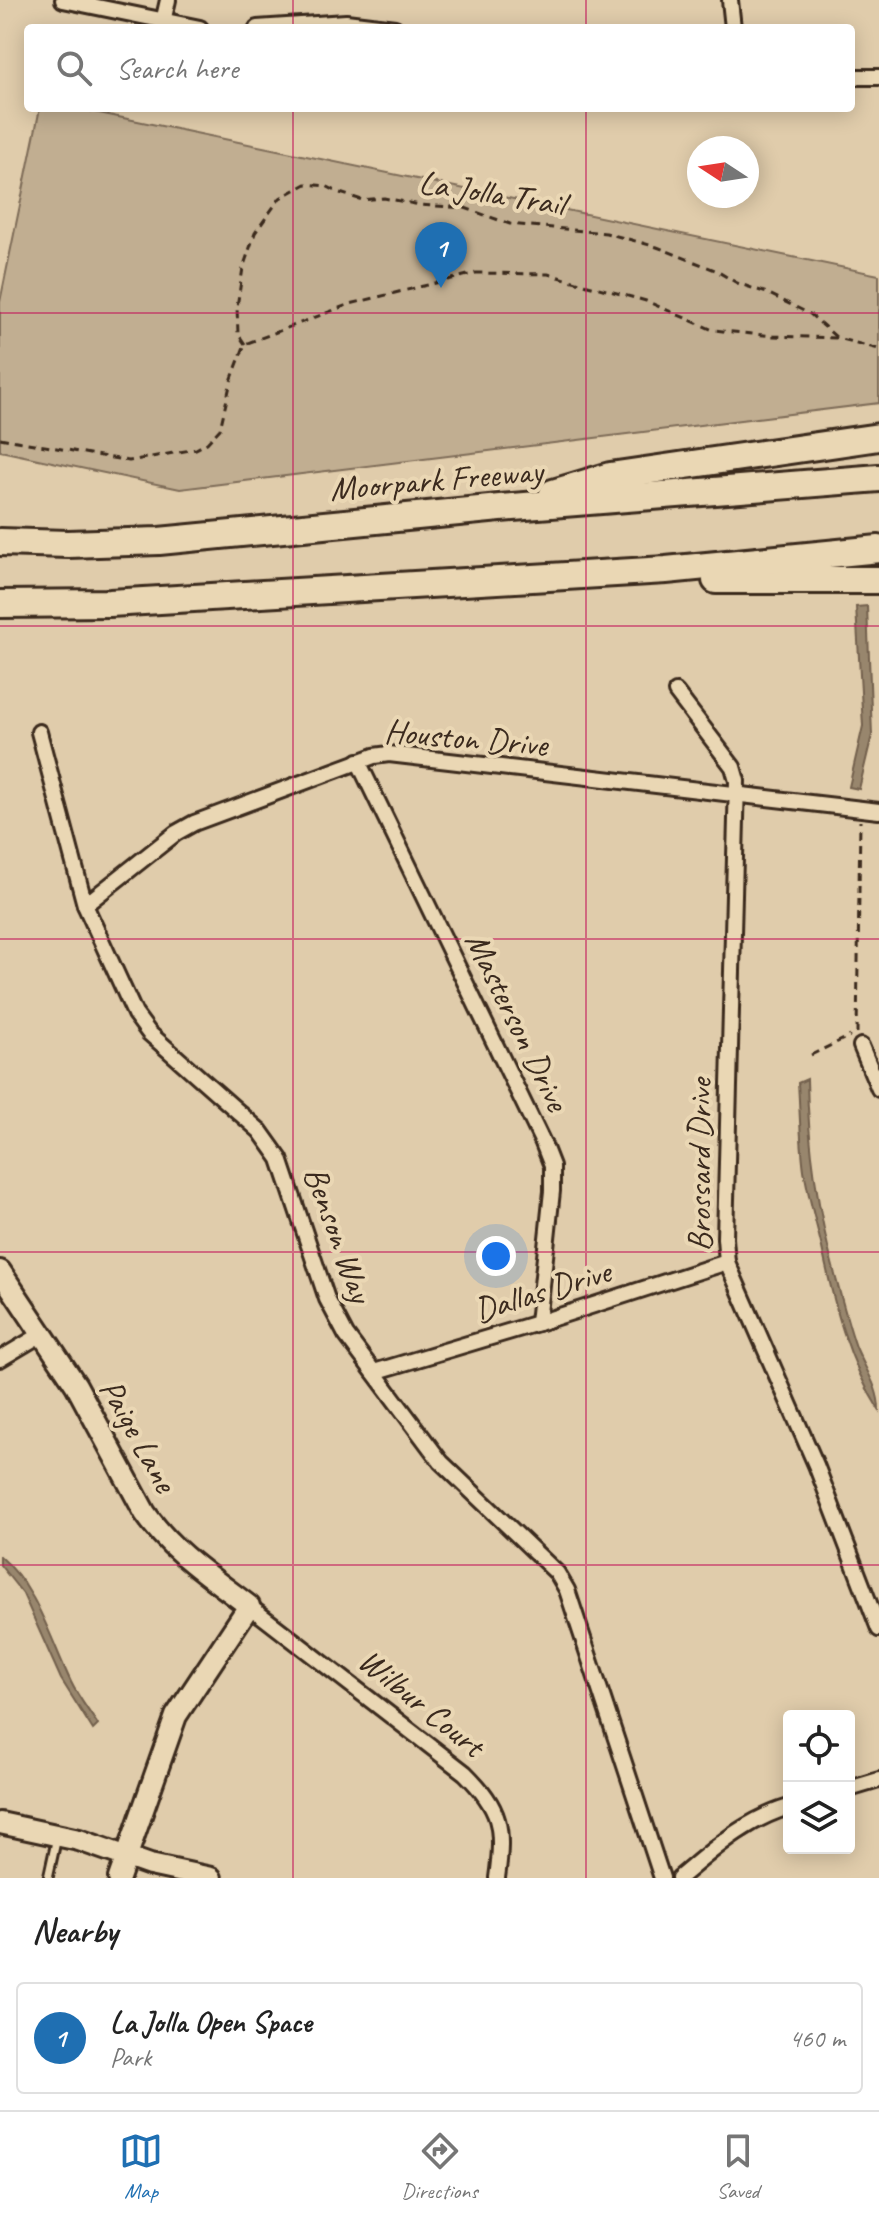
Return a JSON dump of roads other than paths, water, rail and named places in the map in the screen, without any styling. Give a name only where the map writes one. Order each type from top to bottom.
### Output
[{"type":"highway","points":[[500,508],[610,476],[879,437]]},
{"type":"highway","name":"Moorpark Freeway","points":[[0,542],[68,544],[159,541],[500,508],[879,478]]},
{"type":"highway","points":[[0,604],[110,603],[666,570],[879,549]]},
{"type":"highway","points":[[666,570],[712,580],[879,580]]},
{"type":"street","points":[[63,0],[175,24]]},
{"type":"street","points":[[163,22],[168,0]]},
{"type":"street","points":[[730,0],[733,24]]},
{"type":"street","points":[[316,24],[362,24]]},
{"type":"street","points":[[855,77],[879,77]]},
{"type":"street","name":"Brossard Drive","points":[[676,692],[733,767],[737,781],[725,1238],[727,1262],[816,1465],[879,1629]]},
{"type":"street","name":"Benson Way","points":[[39,732],[85,905],[135,1014],[149,1033],[273,1146],[327,1299],[346,1335],[441,1462],[557,1573],[567,1590],[662,1878]]},
{"type":"street","name":"Houston Drive","points":[[85,905],[176,833],[194,823],[358,761],[389,754],[879,811]]},
{"type":"street","name":"Masterson Drive","points":[[358,761],[552,1166],[538,1323]]},
{"type":"street","points":[[860,1044],[879,1089]]},
{"type":"street","name":"Dallas Drive","points":[[374,1372],[727,1262]]},
{"type":"street","name":"Paige Lane","points":[[0,1271],[76,1385],[157,1532],[173,1548],[249,1606]]},
{"type":"street","points":[[0,1359],[42,1334]]},
{"type":"street","points":[[119,1878],[176,1716],[249,1606]]},
{"type":"street","name":"Wilbur Court","points":[[249,1606],[465,1773],[487,1794],[497,1811],[497,1878]]},
{"type":"street","points":[[855,1787],[879,1780]]},
{"type":"street","points":[[679,1878],[734,1833],[783,1809]]},
{"type":"street","points":[[0,1823],[58,1835],[127,1858],[211,1878]]},
{"type":"lane","points":[[48,1878],[58,1835]]},
{"type":"place","name":"La Jolla Open Space","points":[[441,288]]}]
